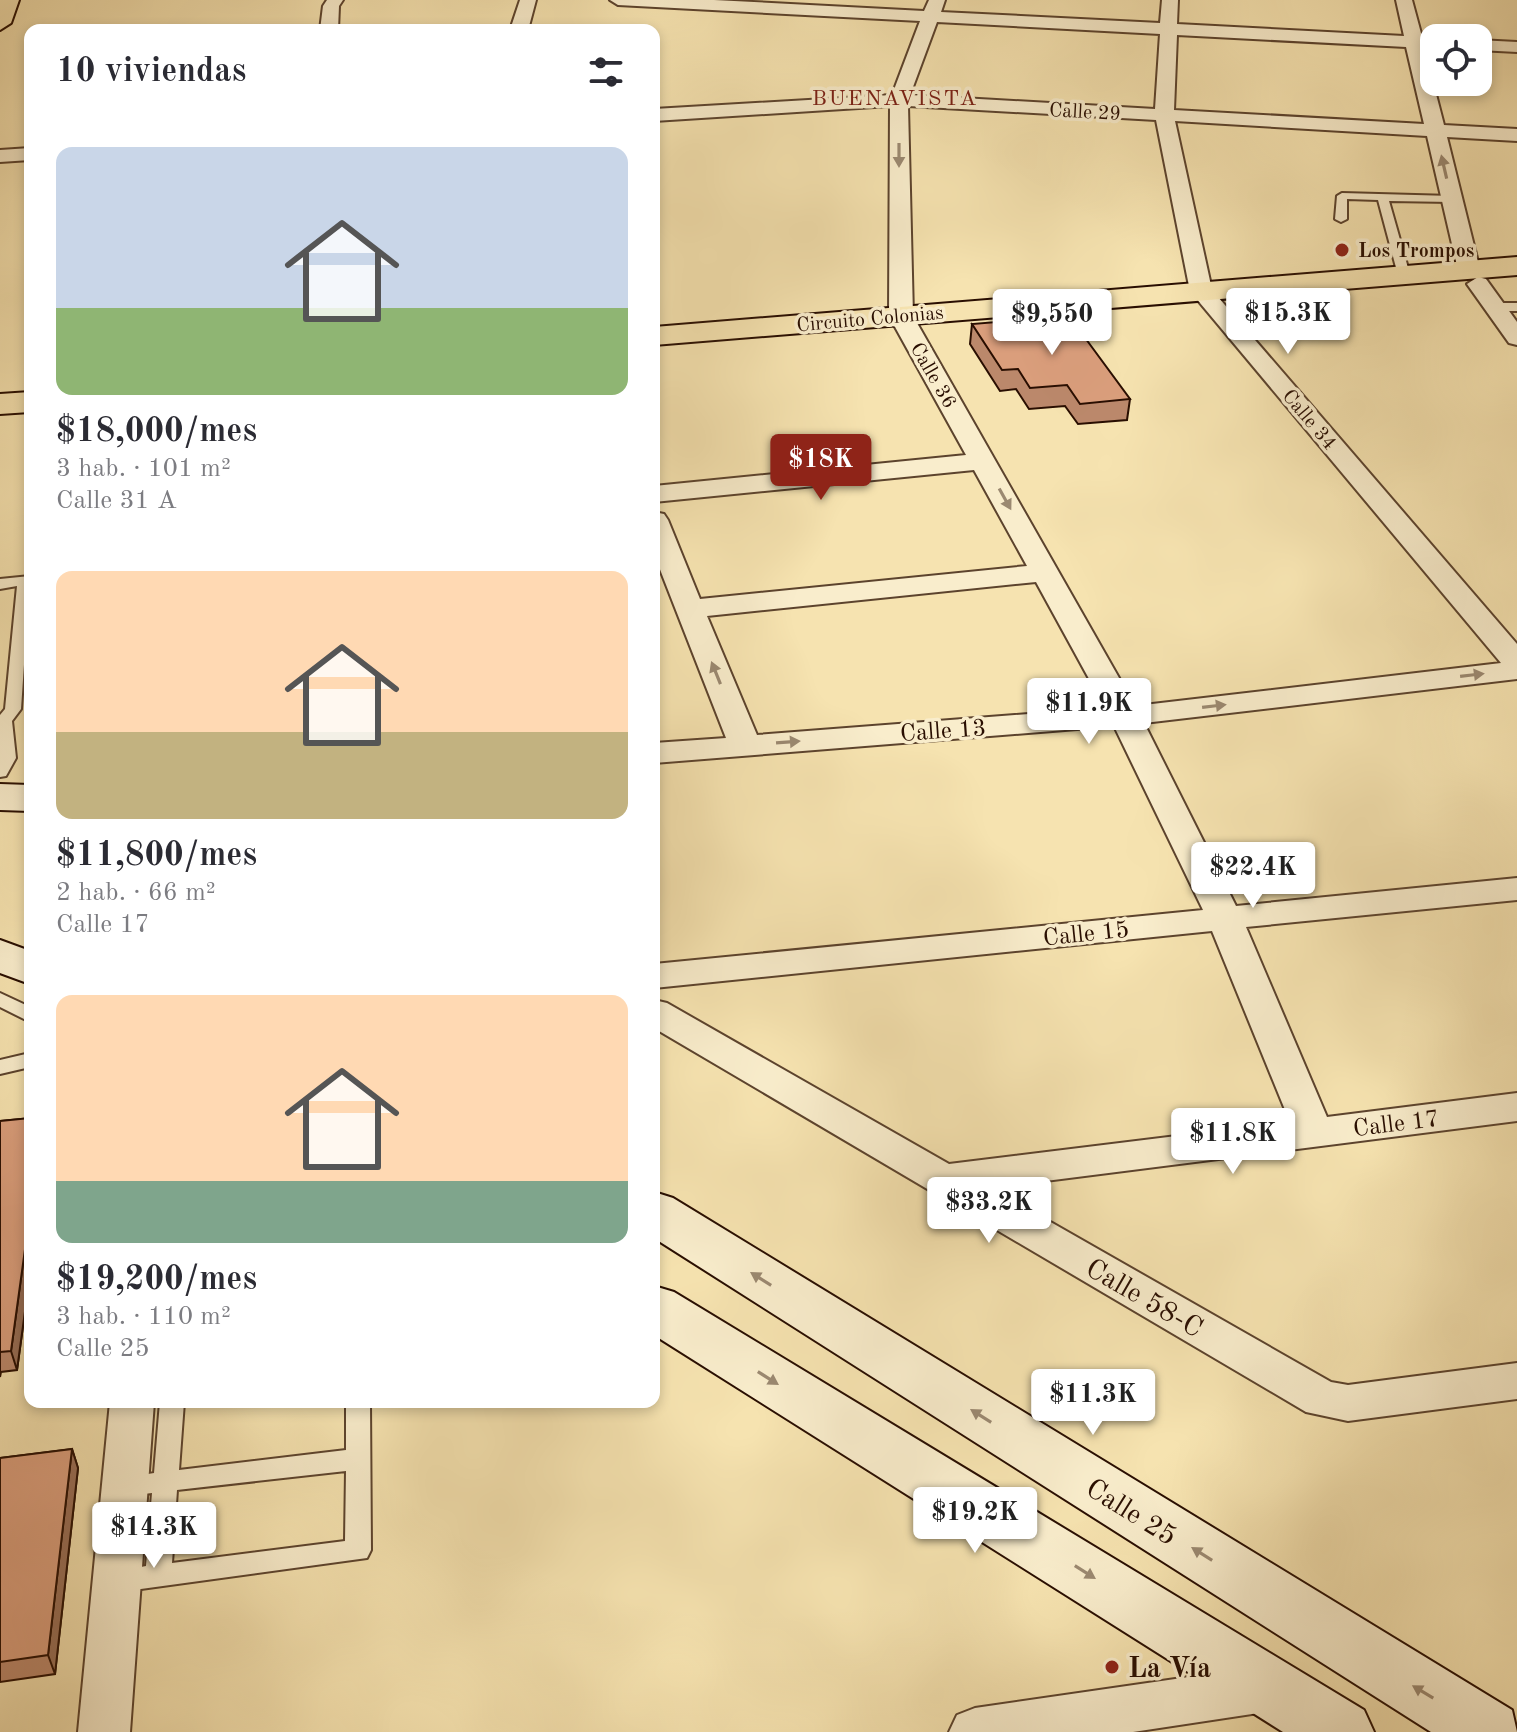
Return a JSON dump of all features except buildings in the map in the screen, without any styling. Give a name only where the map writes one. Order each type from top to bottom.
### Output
[{"type":"main road","name":"Circuito Colonias","points":[[1490,292],[1517,266]]},
{"type":"main road","name":"Circuito Colonias","points":[[660,346],[1207,297],[1404,275],[1490,292]]},
{"type":"main road","name":"Circuito Colonias","points":[[1207,297],[1490,292],[1517,280]]},
{"type":"main road","name":"Circuito Colonias","points":[[660,336],[904,322]]},
{"type":"main road","points":[[0,388],[24,386]]},
{"type":"main road","points":[[0,404],[24,402]]},
{"type":"main road","points":[[0,797],[24,800]]},
{"type":"main road","points":[[0,955],[24,966]]},
{"type":"main road","name":"Calle 25","points":[[660,1216],[1489,1732]]},
{"type":"main road","points":[[660,1311],[1341,1732]]},
{"type":"street","points":[[330,24],[331,6],[335,0]]},
{"type":"street","points":[[521,24],[528,0]]},
{"type":"street","points":[[618,0],[934,8],[1169,29],[1420,43]]},
{"type":"street","name":"Calle 34","points":[[1170,0],[1164,115],[1207,297],[1517,663]]},
{"type":"street","points":[[1404,0],[1420,34]]},
{"type":"street","name":"Calle 36","points":[[934,8],[899,100],[904,322],[1125,716],[1225,919],[1315,1134]]},
{"type":"street","points":[[1492,46],[1517,47]]},
{"type":"street","points":[[1431,96],[1435,130],[1452,199],[1490,292],[1517,338]]},
{"type":"street","name":"Calle 29","points":[[660,115],[899,100],[1517,135]]},
{"type":"street","points":[[0,156],[24,154]]},
{"type":"street","points":[[660,493],[983,461]]},
{"type":"street","points":[[660,535],[745,745]]},
{"type":"street","points":[[690,609],[1046,573]]},
{"type":"street","name":"Calle 13","points":[[660,752],[1125,716],[1517,670]]},
{"type":"street","points":[[0,807],[24,802]]},
{"type":"street","name":"Calle 15","points":[[660,975],[1517,889]]},
{"type":"street","name":"Calle 58-C","points":[[660,1016],[1322,1399],[1348,1403],[1517,1381]]},
{"type":"street","name":"Calle 17","points":[[941,1180],[1517,1107]]},
{"type":"street","points":[[104,1732],[137,1578],[150,1408]]},
{"type":"street","points":[[975,1732],[1273,1688]]},
{"type":"lane","points":[[1341,219],[1342,196],[1452,199]]},
{"type":"lane","points":[[1383,198],[1404,275]]},
{"type":"lane","points":[[0,584],[24,581]]},
{"type":"lane","points":[[0,772],[8,758],[2,720],[13,709],[24,614]]},
{"type":"lane","points":[[0,999],[24,1012]]},
{"type":"lane","points":[[0,1067],[24,1061]]},
{"type":"lane","points":[[137,1578],[358,1550],[358,1408]]},
{"type":"lane","points":[[145,1484],[358,1459]]},
{"type":"place","name":"Los Trompos","points":[[1342,250]]},
{"type":"place","name":"La Vía","points":[[1112,1667]]},
{"type":"district","name":"BUENAVISTA","points":[[895,97]]}]
